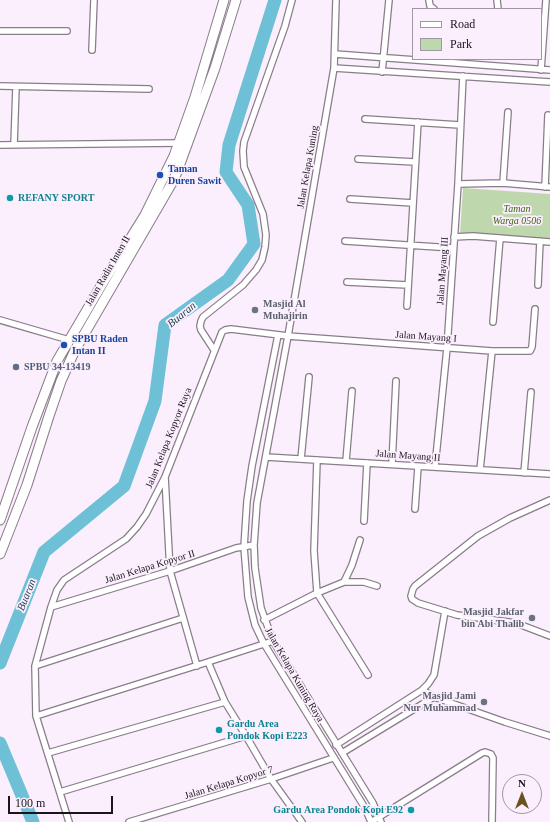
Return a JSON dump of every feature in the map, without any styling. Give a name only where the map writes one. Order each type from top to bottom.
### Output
[{"type":"main road","name":"Jalan Radin Inten II","points":[[0,520],[57,361],[146,214],[180,143],[224,0]]},
{"type":"main road","name":"Jalan Radin Inten II","points":[[0,554],[27,485],[61,381],[75,350],[177,172],[215,68],[236,0]]},
{"type":"street","points":[[92,50],[94,0]]},
{"type":"street","points":[[214,350],[200,330],[201,321],[243,285],[256,270],[262,260],[265,247],[266,235],[263,214],[244,167],[243,151],[244,142],[292,0]]},
{"type":"street","name":"Jalan Kelapa Kuning","points":[[288,336],[334,68],[336,0]]},
{"type":"street","points":[[382,72],[389,0]]},
{"type":"street","points":[[542,43],[543,16],[546,0]]},
{"type":"street","points":[[0,31],[67,32]]},
{"type":"street","points":[[335,54],[550,70]]},
{"type":"street","points":[[541,60],[541,70]]},
{"type":"street","points":[[334,68],[550,82]]},
{"type":"street","name":"Jalan Mayang III","points":[[435,467],[447,348],[458,184],[463,76]]},
{"type":"street","points":[[0,86],[149,89]]},
{"type":"street","points":[[14,145],[16,87]]},
{"type":"street","points":[[503,183],[508,112]]},
{"type":"street","points":[[458,184],[503,183],[547,187],[548,116]]},
{"type":"street","points":[[365,119],[460,125]]},
{"type":"street","points":[[407,306],[418,122]]},
{"type":"street","points":[[0,145],[180,143]]},
{"type":"street","points":[[358,159],[416,162]]},
{"type":"street","points":[[350,199],[413,203]]},
{"type":"street","points":[[454,237],[473,236],[550,242]]},
{"type":"street","points":[[493,322],[500,238]]},
{"type":"street","points":[[345,241],[453,248]]},
{"type":"street","points":[[538,285],[540,241]]},
{"type":"street","points":[[347,282],[408,285]]},
{"type":"street","name":"Jalan Mayang I","points":[[278,335],[447,348],[531,351],[535,309]]},
{"type":"street","points":[[0,320],[69,340]]},
{"type":"street","name":"Jalan Kelapa Kopyor Raya","points":[[69,822],[36,716],[35,666],[57,590],[64,580],[117,546],[131,534],[146,514],[165,477],[222,332],[228,329],[278,335]]},
{"type":"street","name":"Jalan Kelapa Kuning Raya","points":[[278,335],[252,466],[247,501],[244,547],[246,583],[251,612],[264,644],[365,808],[371,822]]},
{"type":"street","name":"Jalan Kelapa Kuning Raya","points":[[288,336],[257,503],[254,545],[257,586],[264,620],[273,641],[373,804],[380,819]]},
{"type":"street","points":[[480,470],[492,350]]},
{"type":"street","points":[[301,459],[309,377]]},
{"type":"street","points":[[392,464],[396,381]]},
{"type":"street","points":[[346,461],[352,391]]},
{"type":"street","points":[[524,473],[531,392]]},
{"type":"street","name":"Jalan Mayang II","points":[[266,457],[550,474]]},
{"type":"street","points":[[317,460],[314,551],[317,593],[368,675]]},
{"type":"street","points":[[364,520],[367,463]]},
{"type":"street","points":[[414,509],[418,467]]},
{"type":"street","points":[[165,477],[170,570],[196,666]]},
{"type":"street","points":[[550,500],[504,521],[478,536],[413,589],[411,596],[414,601],[465,617],[516,623],[550,636]]},
{"type":"street","points":[[344,582],[352,565],[360,540]]},
{"type":"street","name":"Jalan Kelapa Kopyor II","points":[[51,607],[254,545]]},
{"type":"street","points":[[264,620],[317,593],[344,582],[364,582],[377,586]]},
{"type":"street","points":[[336,744],[422,690],[434,675],[445,611]]},
{"type":"street","points":[[35,666],[183,618]]},
{"type":"street","points":[[36,716],[273,641]]},
{"type":"street","points":[[208,662],[225,702],[271,779],[300,822]]},
{"type":"street","points":[[422,690],[434,697],[550,736]]},
{"type":"street","points":[[342,753],[434,697]]},
{"type":"street","points":[[48,754],[225,702]]},
{"type":"street","points":[[60,792],[246,736]]},
{"type":"street","points":[[371,822],[380,819],[485,752],[491,754],[493,758],[492,822]]},
{"type":"street","name":"Jalan Kelapa Kopyor 7","points":[[129,822],[271,779],[333,758]]},
{"type":"green space","name":"Taman Warga 0506","points":[[463,188],[550,194],[550,240],[460,234]]},
{"type":"waterway","name":"Buaran","points":[[0,663],[44,552],[124,486],[155,401],[165,325],[228,280],[254,244],[248,205],[226,172],[229,145],[275,0]]},
{"type":"waterway","name":"Buaran","points":[[0,743],[33,822]]},
{"type":"place","name":"Taman Duren Sawit","points":[[160,175]]},
{"type":"place","name":"REFANY SPORT","points":[[10,198]]},
{"type":"place","name":"Masjid Al Muhajirin","points":[[255,310]]},
{"type":"place","name":"SPBU Raden Intan II","points":[[64,345]]},
{"type":"place","name":"SPBU 34-13419","points":[[16,367]]},
{"type":"place","name":"Masjid Jakfar bin Abi Thalib","points":[[532,618]]},
{"type":"place","name":"Masjid Jami Nur Muhammad","points":[[484,702]]},
{"type":"place","name":"Gardu Area Pondok Kopi E223","points":[[219,730]]},
{"type":"place","name":"Gardu Area Pondok Kopi E92","points":[[411,810]]}]
